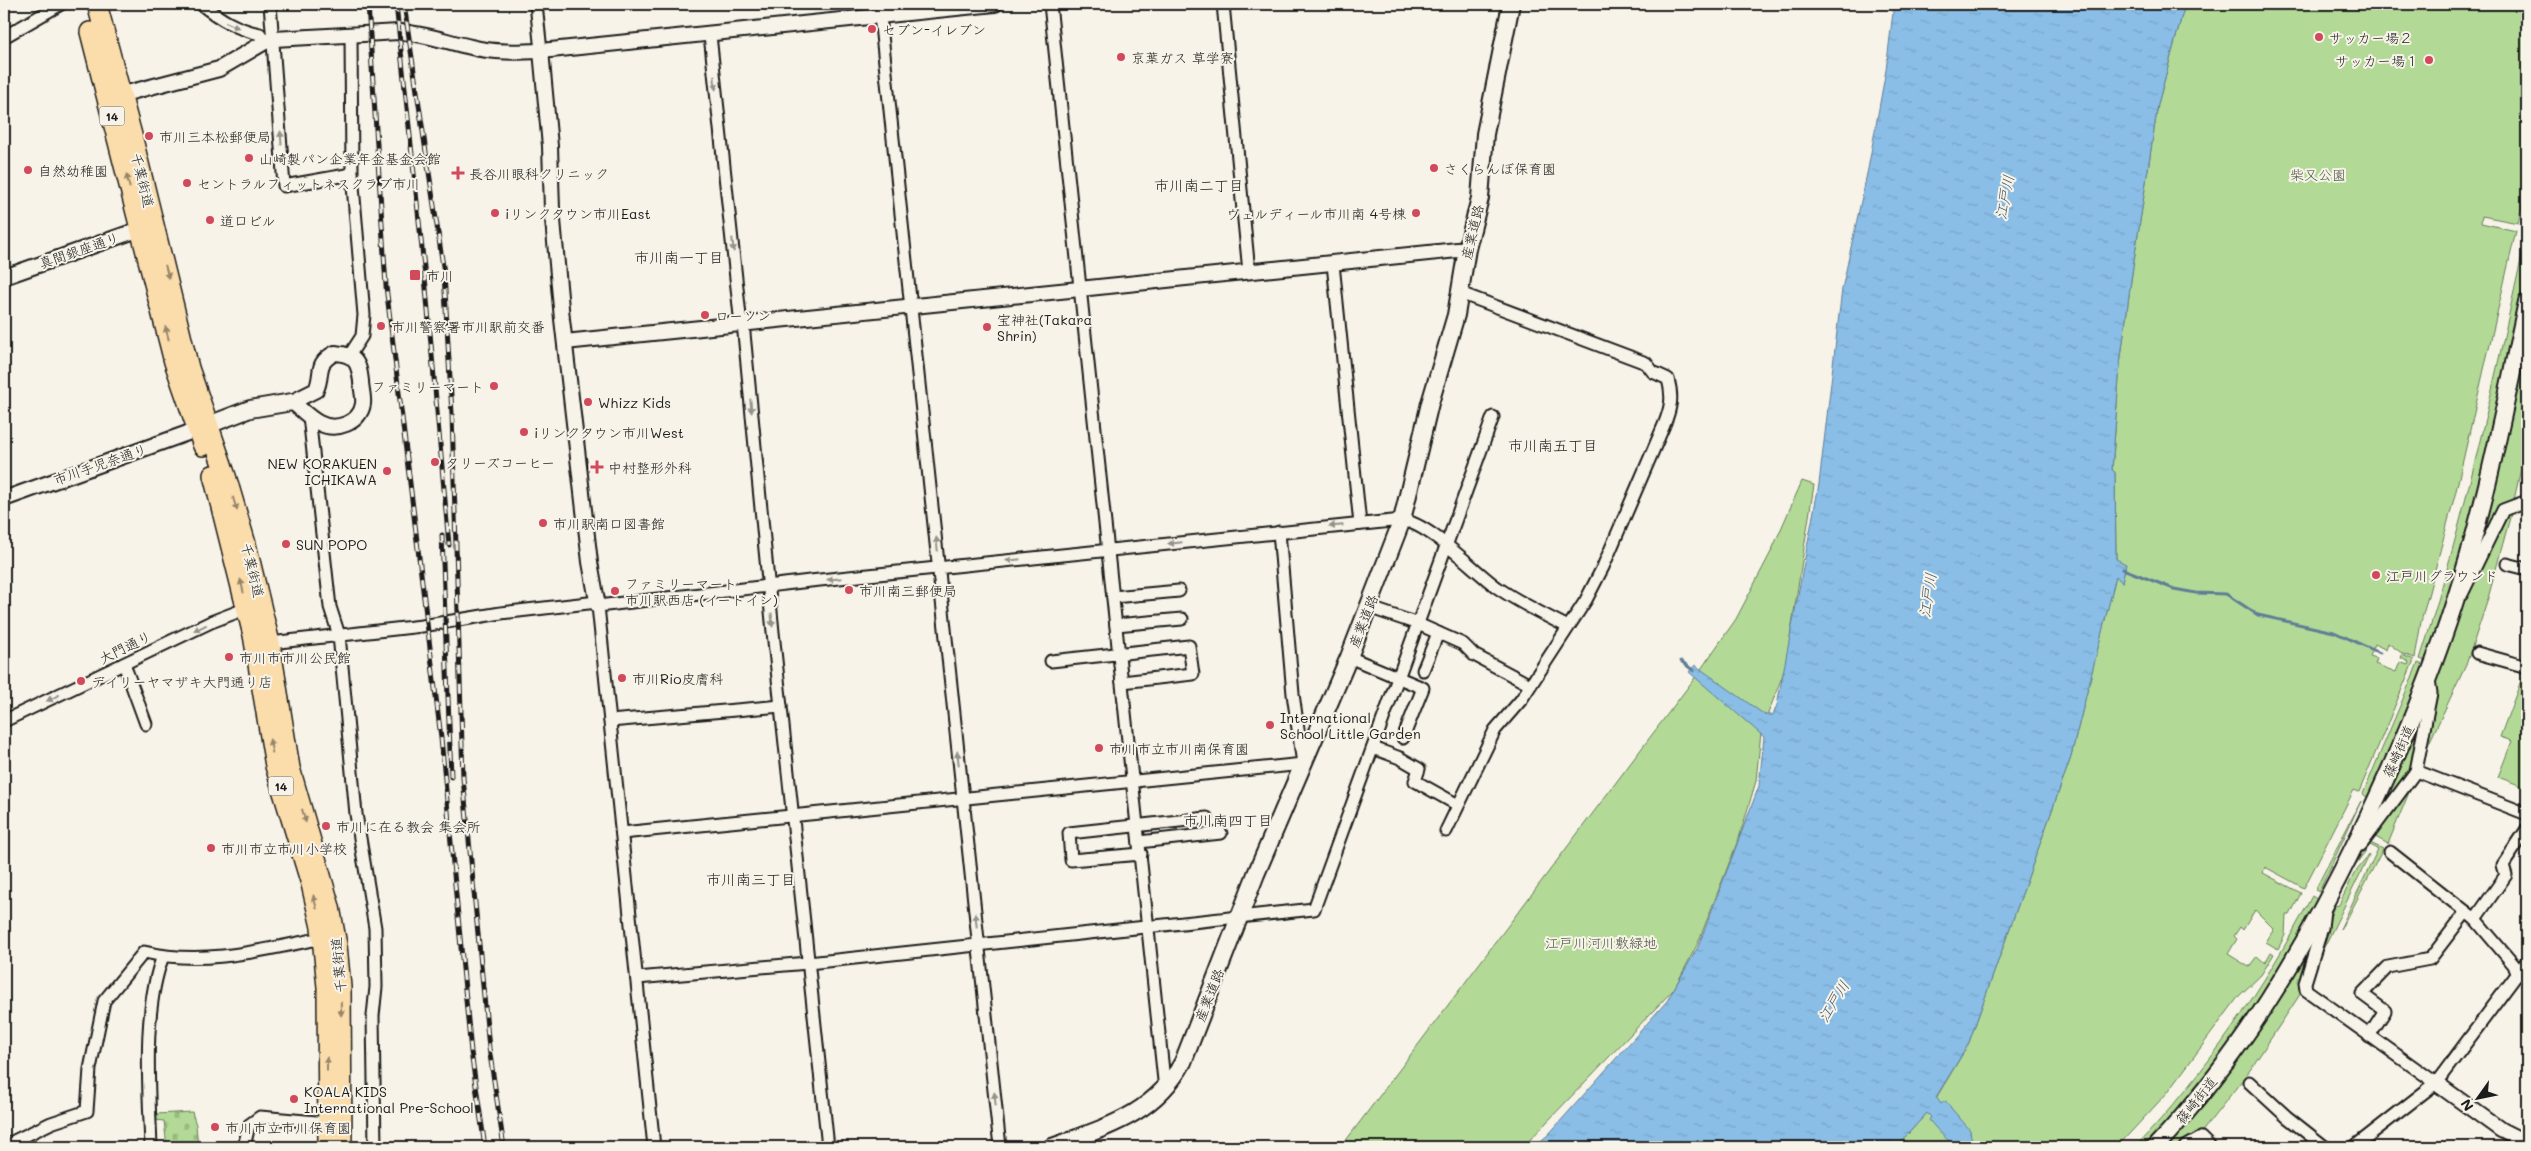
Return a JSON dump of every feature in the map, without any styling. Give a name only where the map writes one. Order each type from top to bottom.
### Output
[{"type":"highway","name":"千葉街道","points":[[84,4],[114,96]]},
{"type":"highway","name":"千葉街道","points":[[97,4],[114,96],[147,227],[189,368],[226,519],[254,606],[270,643],[290,768],[325,886],[337,945],[341,986],[342,1147]]},
{"type":"highway","name":"千葉街道","points":[[254,606],[259,662],[272,750],[314,895],[322,938],[327,987],[328,1147]]},
{"type":"main road","name":"産業道路","points":[[1052,1147],[1131,1115],[1165,1090],[1183,1062],[1238,918],[1349,657],[1402,520],[1430,403],[1456,315],[1466,249],[1480,198],[1485,134],[1511,4]]},
{"type":"main road","name":"篠崎街道","points":[[2155,1147],[2182,1119],[2222,1068],[2253,1023],[2324,907],[2381,791],[2429,677],[2455,603],[2482,503],[2527,302]]},
{"type":"main road","points":[[202,427],[250,409],[292,402]]},
{"type":"street","points":[[4,37],[60,4]]},
{"type":"street","points":[[201,4],[223,21],[246,31],[260,34],[269,41]]},
{"type":"street","points":[[270,4],[269,41],[284,186],[352,174]]},
{"type":"street","points":[[536,4],[551,153],[552,209],[565,342],[590,562],[598,604],[654,1147]]},
{"type":"street","points":[[114,96],[219,70],[269,41],[416,32],[472,48],[504,53],[710,35],[883,12],[995,4]]},
{"type":"street","points":[[1050,4],[1165,1090]]},
{"type":"street","points":[[1223,4],[1249,272]]},
{"type":"street","points":[[883,12],[911,307],[1000,1147]]},
{"type":"street","points":[[349,356],[362,336],[364,315],[352,174],[351,35]]},
{"type":"street","points":[[710,35],[739,306],[743,323],[781,706],[828,1147]]},
{"type":"street","name":"真間銀座通り","points":[[4,277],[147,227]]},
{"type":"street","points":[[565,342],[1466,249]]},
{"type":"street","points":[[1333,264],[1360,524]]},
{"type":"street","points":[[1446,831],[1458,805],[1470,786],[1476,766],[1495,730],[1521,700],[1586,600],[1603,567],[1664,424],[1671,406],[1672,392],[1668,379],[1653,372],[1646,362],[1460,293]]},
{"type":"street","points":[[335,353],[349,356],[356,362],[360,372],[363,404],[360,413],[346,424],[336,426],[318,423],[292,402],[316,390],[320,366],[327,357],[335,353]]},
{"type":"street","points":[[309,416],[330,607],[339,635],[356,814],[376,928],[376,986],[373,1016],[375,1147]]},
{"type":"street","points":[[637,978],[808,963],[1314,909],[1493,417]]},
{"type":"street","name":"市川手児奈通り","points":[[5,496],[202,427]]},
{"type":"street","points":[[2455,603],[2466,589],[2503,510],[2527,501]]},
{"type":"street","points":[[270,643],[598,604],[1402,520],[1416,524],[1462,557],[1498,588],[1568,627]]},
{"type":"street","points":[[622,833],[1303,764],[1293,694],[1279,532]]},
{"type":"street","points":[[2507,564],[2527,569]]},
{"type":"street","points":[[1113,597],[1179,591]]},
{"type":"street","name":"大門通り","points":[[4,721],[211,622],[254,606]]},
{"type":"street","points":[[1368,607],[1418,624],[1463,644],[1474,655],[1530,684]]},
{"type":"street","points":[[1116,625],[1182,619]]},
{"type":"street","points":[[1423,670],[1438,633]]},
{"type":"street","points":[[1051,661],[1189,646],[1192,674],[1122,682]]},
{"type":"street","points":[[2477,653],[2527,668]]},
{"type":"street","points":[[1349,657],[1423,688],[1403,738]]},
{"type":"street","points":[[124,664],[146,724]]},
{"type":"street","points":[[2351,854],[2356,852],[2416,772],[2431,693],[2429,677]]},
{"type":"street","points":[[610,721],[781,706]]},
{"type":"street","points":[[1373,748],[1400,758],[1419,769],[1415,781],[1458,805]]},
{"type":"street","points":[[2416,772],[2527,814]]},
{"type":"street","points":[[1141,854],[1071,860],[1069,833],[1207,818]]},
{"type":"street","points":[[2476,919],[2506,874],[2503,865],[2527,829]]},
{"type":"street","points":[[1139,842],[1221,834]]},
{"type":"street","points":[[2390,852],[2476,919],[2522,975]]},
{"type":"street","points":[[2324,907],[2322,928],[2305,982],[2306,990],[2501,1130],[2527,1143]]},
{"type":"street","points":[[2369,1036],[2385,1011],[2362,994],[2388,967],[2430,959],[2466,912]]},
{"type":"street","points":[[4,1146],[51,1123],[88,1111],[90,1069],[104,1001],[144,952],[163,956],[191,958],[237,955],[322,938]]},
{"type":"street","points":[[151,1147],[148,1067],[157,971],[163,956]]},
{"type":"street","points":[[2354,1147],[2436,1083],[2522,975],[2527,961]]},
{"type":"street","points":[[2249,1082],[2287,1117],[2325,1147]]},
{"type":"street","points":[[244,1147],[249,1125],[260,1117],[328,1123]]},
{"type":"street","points":[[2185,1147],[2197,1138],[2201,1138],[2210,1147]]},
{"type":"green space","name":"柴又公園","points":[[2185,4],[2527,4],[2527,183],[2518,223],[2482,216],[2481,223],[2516,231],[2455,495],[2421,622],[2415,658],[2403,654],[2388,643],[2386,650],[2375,644],[2370,656],[2377,659],[2375,664],[2396,672],[2400,662],[2408,665],[2409,662],[2401,658],[2402,655],[2414,660],[2359,792],[2354,790],[2304,888],[2265,867],[2263,873],[2301,893],[2290,915],[2286,915],[2285,935],[2278,949],[2266,942],[2274,929],[2255,910],[2243,930],[2240,927],[2234,936],[2237,939],[2228,954],[2249,967],[2257,956],[2265,963],[2271,952],[2274,954],[2261,975],[2239,996],[2167,1093],[2117,1147],[1896,1147],[1927,1113],[1968,1045],[2070,760],[2116,575],[2122,582],[2116,559],[2115,473],[2112,471],[2120,365],[2158,104]]},
{"type":"green space","points":[[2527,233],[2527,274],[2476,502],[2453,590],[2428,662],[2420,659],[2465,501]]},
{"type":"green space","points":[[2527,323],[2527,441],[2514,500],[2500,506],[2469,574]]},
{"type":"green space","name":"江戸川河川敷緑地","points":[[1802,481],[1814,485],[1785,669],[1761,732],[1756,781],[1740,835],[1698,943],[1674,989],[1523,1147],[1341,1147],[1694,679],[1736,619],[1771,552]]},
{"type":"green space","points":[[2512,510],[2487,602],[2466,665],[2421,760],[2437,670],[2449,635],[2506,513]]},
{"type":"green space","points":[[2418,663],[2426,666],[2370,800],[2363,794]]},
{"type":"green space","points":[[2523,675],[2527,676],[2527,788],[2498,777],[2512,741],[2500,737]]},
{"type":"green space","points":[[2427,694],[2410,771],[2368,830]]},
{"type":"green space","points":[[2414,780],[2388,844],[2372,835]]},
{"type":"green space","points":[[2361,801],[2319,892],[2315,890]]},
{"type":"green space","points":[[2368,842],[2383,849],[2340,929],[2378,849],[2370,845],[2353,868]]},
{"type":"green space","points":[[2370,854],[2309,978],[2334,906],[2339,905],[2354,874]]},
{"type":"green space","points":[[2312,896],[2318,900],[2285,962],[2209,1075],[2148,1147],[2135,1147],[2186,1090],[2232,1028],[2274,964]]},
{"type":"green space","points":[[2321,924],[2300,983],[2301,993],[2250,1070],[2201,1133],[2178,1147],[2163,1147]]},
{"type":"green space","points":[[192,1112],[196,1125],[198,1147],[167,1147],[164,1121],[154,1120],[156,1114]]},
{"type":"water","name":"江戸川","points":[[1894,4],[2185,4],[2158,104],[2120,365],[2112,470],[2115,472],[2116,559],[2126,564],[2122,583],[2116,576],[2070,760],[1968,1045],[1936,1097],[1941,1104],[1945,1101],[1970,1130],[1971,1137],[1979,1147],[1962,1146],[1945,1138],[1929,1120],[1931,1117],[1927,1113],[1896,1147],[1533,1147],[1548,1135],[1667,1001],[1698,947],[1759,786],[1764,737],[1689,672],[1695,665],[1765,715],[1773,715],[1777,705],[1819,484],[1842,289],[1868,169],[1886,70]]},
{"type":"waterway","points":[[2123,569],[2174,589],[2196,593],[2226,594],[2258,615],[2334,632],[2380,653]]},
{"type":"waterway","points":[[1681,661],[1694,671]]},
{"type":"railway","points":[[368,4],[386,286],[441,738],[471,1052],[485,1147]]},
{"type":"railway","points":[[396,4],[425,277],[449,545]]},
{"type":"railway","points":[[404,4],[444,273],[452,414],[463,778],[489,1048],[504,1147]]},
{"type":"railway","points":[[442,535],[451,777]]},
{"type":"place","name":"セブン-イレブン","points":[[872,29]]},
{"type":"place","name":"サッカー場２","points":[[2319,37]]},
{"type":"place","name":"京葉ガス 草学寮","points":[[1121,57]]},
{"type":"place","name":"サッカー場１","points":[[2429,60]]},
{"type":"place","name":"市川三本松郵便局","points":[[149,136]]},
{"type":"place","name":"山崎製パン企業年金基金会館","points":[[249,158]]},
{"type":"place","name":"さくらんぼ保育園","points":[[1434,168]]},
{"type":"place","name":"自然幼稚園","points":[[28,170]]},
{"type":"place","name":"長谷川眼科クリニック","points":[[458,173]]},
{"type":"place","name":"セントラルフィットネスクラブ市川","points":[[187,183]]},
{"type":"place","name":"iリンクタウン市川East","points":[[495,213]]},
{"type":"place","name":"ヴェルディール市川南 4号棟","points":[[1416,213]]},
{"type":"place","name":"道口ビル","points":[[210,220]]},
{"type":"place","name":"市川","points":[[415,275]]},
{"type":"place","name":"ローソン","points":[[705,315]]},
{"type":"place","name":"市川警察署市川駅前交番","points":[[381,326]]},
{"type":"place","name":"宝神社(Takara Shrin)","points":[[987,327]]},
{"type":"place","name":"ファミリーマート","points":[[494,386]]},
{"type":"place","name":"Whizz Kids","points":[[588,402]]},
{"type":"place","name":"iリンクタウン市川West","points":[[524,432]]},
{"type":"place","name":"タリーズコーヒー","points":[[435,462]]},
{"type":"place","name":"中村整形外科","points":[[597,467]]},
{"type":"place","name":"NEW KORAKUEN ICHIKAWA","points":[[387,471]]},
{"type":"place","name":"市川駅南口図書館","points":[[543,523]]},
{"type":"place","name":"SUN POPO","points":[[286,544]]},
{"type":"place","name":"江戸川グラウンド","points":[[2376,575]]},
{"type":"place","name":"市川南三郵便局","points":[[849,590]]},
{"type":"place","name":"ファミリーマート 市川駅西店 (イートイン)","points":[[615,591]]},
{"type":"place","name":"市川市市川公民館","points":[[229,657]]},
{"type":"place","name":"市川Rio皮膚科","points":[[622,678]]},
{"type":"place","name":"デイリーヤマザキ大門通り店","points":[[81,681]]},
{"type":"place","name":"International School Little Garden","points":[[1270,725]]},
{"type":"place","name":"市川市立市川南保育園","points":[[1099,748]]},
{"type":"place","name":"市川に在る教会 集会所","points":[[326,826]]},
{"type":"place","name":"市川市立市川小学校","points":[[211,848]]},
{"type":"place","name":"KOALA KIDS International Pre-School","points":[[294,1099]]},
{"type":"place","name":"市川市立市川保育園","points":[[215,1127]]},
{"type":"district","name":"市川南二丁目","points":[[1199,185]]},
{"type":"district","name":"市川南一丁目","points":[[679,257]]},
{"type":"district","name":"市川南五丁目","points":[[1553,445]]},
{"type":"district","name":"市川南四丁目","points":[[1228,820]]},
{"type":"district","name":"市川南三丁目","points":[[751,879]]}]
